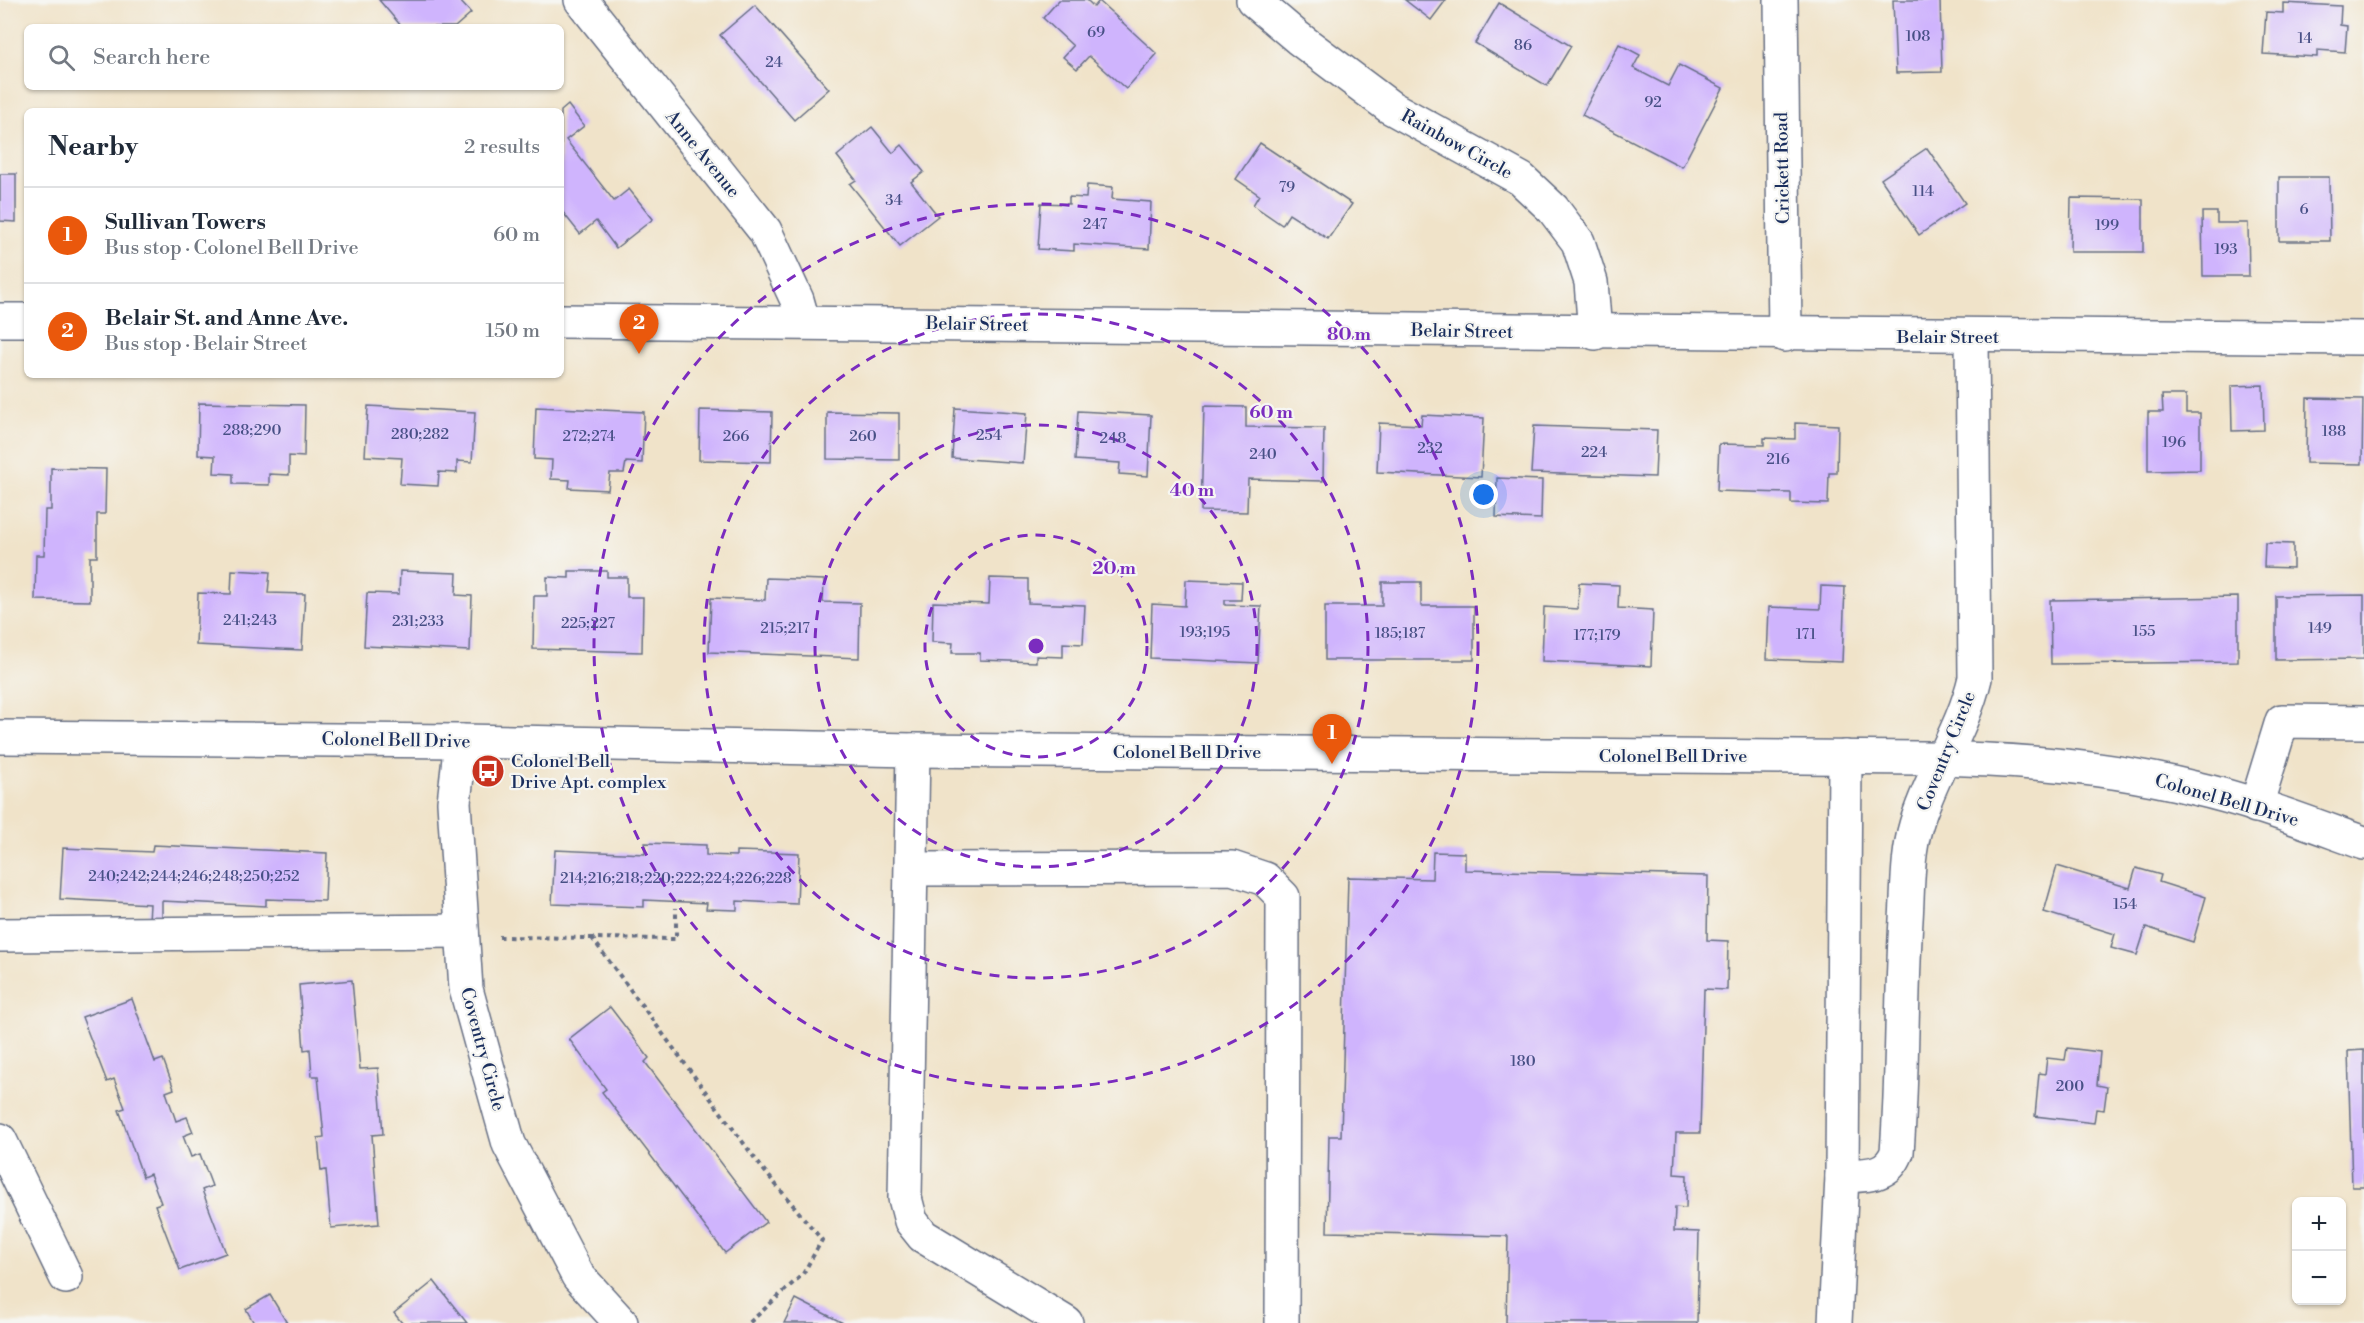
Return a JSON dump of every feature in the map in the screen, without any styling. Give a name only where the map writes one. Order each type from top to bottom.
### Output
[{"type":"street","name":"Anne Avenue","points":[[581,0],[765,231],[797,300],[803,321]]},
{"type":"street","name":"Rainbow Circle","points":[[1253,0],[1298,38],[1390,106],[1521,179],[1553,209],[1578,242],[1591,282],[1595,333]]},
{"type":"street","name":"Crickett Road","points":[[1781,0],[1785,335]]},
{"type":"street","points":[[0,320],[24,320]]},
{"type":"street","name":"Belair Street","points":[[564,321],[803,321],[1972,337],[2364,338]]},
{"type":"street","name":"Coventry Circle","points":[[1842,1176],[1872,1175],[1885,1171],[1894,1162],[1898,1138],[1900,1005],[1910,855],[1916,825],[1943,758],[1963,721],[1975,678],[1972,337]]},
{"type":"street","points":[[2256,806],[2282,721],[2364,722]]},
{"type":"street","name":"Colonel Bell Drive","points":[[0,737],[461,741],[913,750],[1943,758],[2063,765],[2135,775],[2196,788],[2364,843]]},
{"type":"street","name":"Coventry Circle","points":[[461,741],[454,802],[466,989],[509,1144],[578,1276],[621,1323]]},
{"type":"street","points":[[913,750],[905,1198],[911,1221],[923,1236],[1066,1323]]},
{"type":"street","points":[[1835,1323],[1842,1176],[1845,757]]},
{"type":"street","points":[[912,869],[1232,868],[1265,879],[1283,897],[1282,1323]]},
{"type":"street","points":[[0,935],[462,934]]},
{"type":"street","points":[[0,1140],[66,1276]]},
{"type":"path","points":[[462,934],[676,939],[676,908]]},
{"type":"path","points":[[592,938],[762,1168],[822,1240],[803,1274],[749,1323]]},
{"type":"building","points":[[379,0],[459,0],[471,13],[458,24],[399,24]]},
{"type":"building","points":[[1059,0],[1087,0],[1094,7],[1099,1],[1157,54],[1126,89],[1089,56],[1077,69],[1063,57],[1073,46],[1043,18]]},
{"type":"building","points":[[1405,0],[1446,0],[1431,20]]},
{"type":"building","points":[[1893,0],[1940,0],[1942,72],[1896,73]]},
{"type":"building","points":[[1499,3],[1571,46],[1547,86],[1475,43]]},
{"type":"building","points":[[2283,3],[2341,6],[2340,25],[2347,26],[2345,52],[2317,50],[2317,57],[2263,54],[2266,12],[2283,13]]},
{"type":"building","points":[[755,5],[829,89],[794,120],[720,35]]},
{"type":"building","points":[[1619,44],[1640,55],[1633,68],[1668,86],[1679,65],[1723,88],[1682,167],[1582,115]]},
{"type":"building","points":[[568,105],[584,126],[566,140],[614,201],[629,189],[653,219],[616,248],[596,221],[580,234],[564,214],[564,108]]},
{"type":"building","points":[[872,127],[893,153],[902,145],[924,172],[911,182],[938,216],[900,246],[850,184],[856,180],[837,156]]},
{"type":"building","points":[[1260,143],[1352,204],[1328,239],[1289,214],[1282,225],[1253,205],[1259,195],[1236,179]]},
{"type":"building","points":[[1927,148],[1965,203],[1919,235],[1881,179]]},
{"type":"building","points":[[0,174],[16,174],[16,222],[0,221]]},
{"type":"building","points":[[2279,177],[2329,177],[2330,241],[2279,241]]},
{"type":"building","points":[[1087,185],[1113,187],[1112,199],[1151,202],[1149,249],[1074,244],[1074,251],[1038,249],[1041,203],[1069,204],[1069,197],[1086,198]]},
{"type":"building","points":[[2071,198],[2143,199],[2143,252],[2070,252]]},
{"type":"building","points":[[2202,212],[2217,212],[2217,223],[2248,223],[2249,276],[2203,276]]},
{"type":"building","points":[[2263,385],[2264,430],[2232,431],[2231,386]]},
{"type":"building","points":[[2162,395],[2186,395],[2186,413],[2200,413],[2200,470],[2148,471],[2148,412],[2163,412]]},
{"type":"building","points":[[2307,398],[2363,399],[2362,464],[2306,463]]},
{"type":"building","points":[[199,403],[305,405],[304,457],[289,456],[289,475],[269,474],[269,485],[233,484],[233,474],[214,473],[215,456],[198,455]]},
{"type":"building","points":[[368,406],[475,412],[472,462],[457,461],[457,473],[439,472],[438,486],[400,484],[402,458],[365,456]]},
{"type":"building","points":[[1204,406],[1246,407],[1246,427],[1324,428],[1323,481],[1248,479],[1247,512],[1201,511]]},
{"type":"building","points":[[536,407],[644,412],[642,463],[626,462],[624,473],[610,473],[608,490],[569,488],[570,480],[551,479],[552,460],[534,459]]},
{"type":"building","points":[[955,408],[1027,413],[1023,463],[952,458]]},
{"type":"building","points":[[700,410],[772,412],[771,462],[699,460]]},
{"type":"building","points":[[1078,411],[1151,415],[1148,476],[1119,474],[1120,463],[1075,460]]},
{"type":"building","points":[[827,412],[899,413],[899,460],[827,459]]},
{"type":"building","points":[[1422,415],[1484,418],[1481,477],[1377,472],[1379,423],[1421,425]]},
{"type":"building","points":[[1795,423],[1838,425],[1837,473],[1829,473],[1828,504],[1791,503],[1791,493],[1717,491],[1719,444],[1764,445],[1764,438],[1795,439]]},
{"type":"building","points":[[1534,426],[1657,430],[1655,477],[1531,473]]},
{"type":"building","points":[[51,468],[106,469],[105,514],[97,514],[97,557],[90,557],[90,601],[35,600],[36,555],[44,555],[45,510],[51,510]]},
{"type":"building","points":[[1497,478],[1542,480],[1541,519],[1496,517]]},
{"type":"building","points":[[2265,543],[2293,544],[2293,568],[2264,567]]},
{"type":"building","points":[[232,570],[270,572],[268,593],[305,594],[302,650],[196,645],[198,593],[231,594]]},
{"type":"building","points":[[400,571],[457,573],[456,595],[472,596],[470,651],[364,646],[367,593],[399,594]]},
{"type":"building","points":[[569,571],[607,571],[607,577],[627,577],[627,597],[643,597],[642,652],[533,649],[534,596],[547,596],[547,577],[569,578]]},
{"type":"building","points":[[766,578],[824,580],[823,602],[860,603],[859,658],[709,652],[711,598],[765,600]]},
{"type":"building","points":[[990,578],[1028,579],[1028,603],[1085,605],[1083,644],[1063,643],[1063,657],[1036,656],[1036,662],[980,660],[980,653],[952,653],[953,643],[932,642],[933,602],[989,604]]},
{"type":"building","points":[[1186,580],[1242,582],[1241,600],[1225,600],[1225,605],[1261,606],[1258,663],[1150,658],[1152,604],[1185,606]]},
{"type":"building","points":[[1382,582],[1421,582],[1421,606],[1474,606],[1474,660],[1325,660],[1325,606],[1382,606]]},
{"type":"building","points":[[1579,583],[1619,585],[1618,608],[1653,610],[1651,666],[1542,661],[1544,607],[1578,609]]},
{"type":"building","points":[[1821,586],[1845,587],[1842,662],[1767,659],[1769,607],[1820,609]]},
{"type":"building","points":[[2364,595],[2364,659],[2276,660],[2276,596]]},
{"type":"building","points":[[2238,597],[2238,662],[2051,664],[2050,600]]},
{"type":"building","points":[[645,843],[706,845],[706,855],[736,856],[736,851],[799,853],[797,904],[737,901],[737,910],[706,909],[707,903],[644,900],[644,907],[552,904],[555,850],[645,854]]},
{"type":"building","points":[[153,845],[327,853],[325,901],[266,899],[266,906],[162,901],[162,922],[149,921],[150,904],[60,899],[63,848],[152,852]]},
{"type":"building","points":[[1433,852],[1465,853],[1465,870],[1708,876],[1707,940],[1728,941],[1727,990],[1704,989],[1700,1133],[1676,1133],[1674,1174],[1687,1175],[1686,1208],[1675,1207],[1674,1231],[1699,1232],[1697,1323],[1506,1323],[1508,1236],[1327,1232],[1329,1136],[1341,1136],[1348,877],[1432,879]]},
{"type":"building","points":[[2057,866],[2130,888],[2136,868],[2161,875],[2159,882],[2206,897],[2193,942],[2146,927],[2137,955],[2111,948],[2115,934],[2044,912]]},
{"type":"building","points":[[352,980],[360,1069],[378,1068],[383,1134],[372,1135],[379,1224],[331,1228],[326,1170],[321,1171],[318,1138],[324,1137],[318,1076],[312,1076],[310,1049],[304,1050],[299,985]]},
{"type":"building","points":[[132,999],[155,1062],[163,1059],[174,1089],[166,1092],[176,1121],[187,1117],[193,1132],[183,1136],[191,1157],[200,1154],[212,1186],[202,1190],[226,1253],[180,1270],[155,1205],[161,1203],[150,1174],[143,1177],[119,1110],[125,1108],[114,1079],[107,1082],[82,1017]]},
{"type":"building","points":[[610,1007],[649,1058],[645,1062],[766,1222],[725,1253],[602,1092],[606,1089],[569,1039]]},
{"type":"building","points":[[2067,1048],[2100,1052],[2097,1085],[2107,1087],[2104,1110],[2096,1109],[2094,1123],[2035,1116],[2039,1073],[2045,1074],[2047,1058],[2065,1060]]},
{"type":"building","points":[[2364,1050],[2364,1187],[2352,1187],[2348,1051]]},
{"type":"building","points":[[434,1281],[467,1323],[402,1323],[394,1313]]},
{"type":"building","points":[[270,1295],[287,1323],[254,1323],[246,1309]]},
{"type":"building","points":[[796,1299],[843,1323],[784,1323]]},
{"type":"place","name":"Belair St. and Anne Ave.","points":[[639,354]]},
{"type":"place","name":"Sullivan Towers","points":[[1332,764]]},
{"type":"place","name":"Colonel Bell Drive Apt. complex","points":[[488,771]]}]
